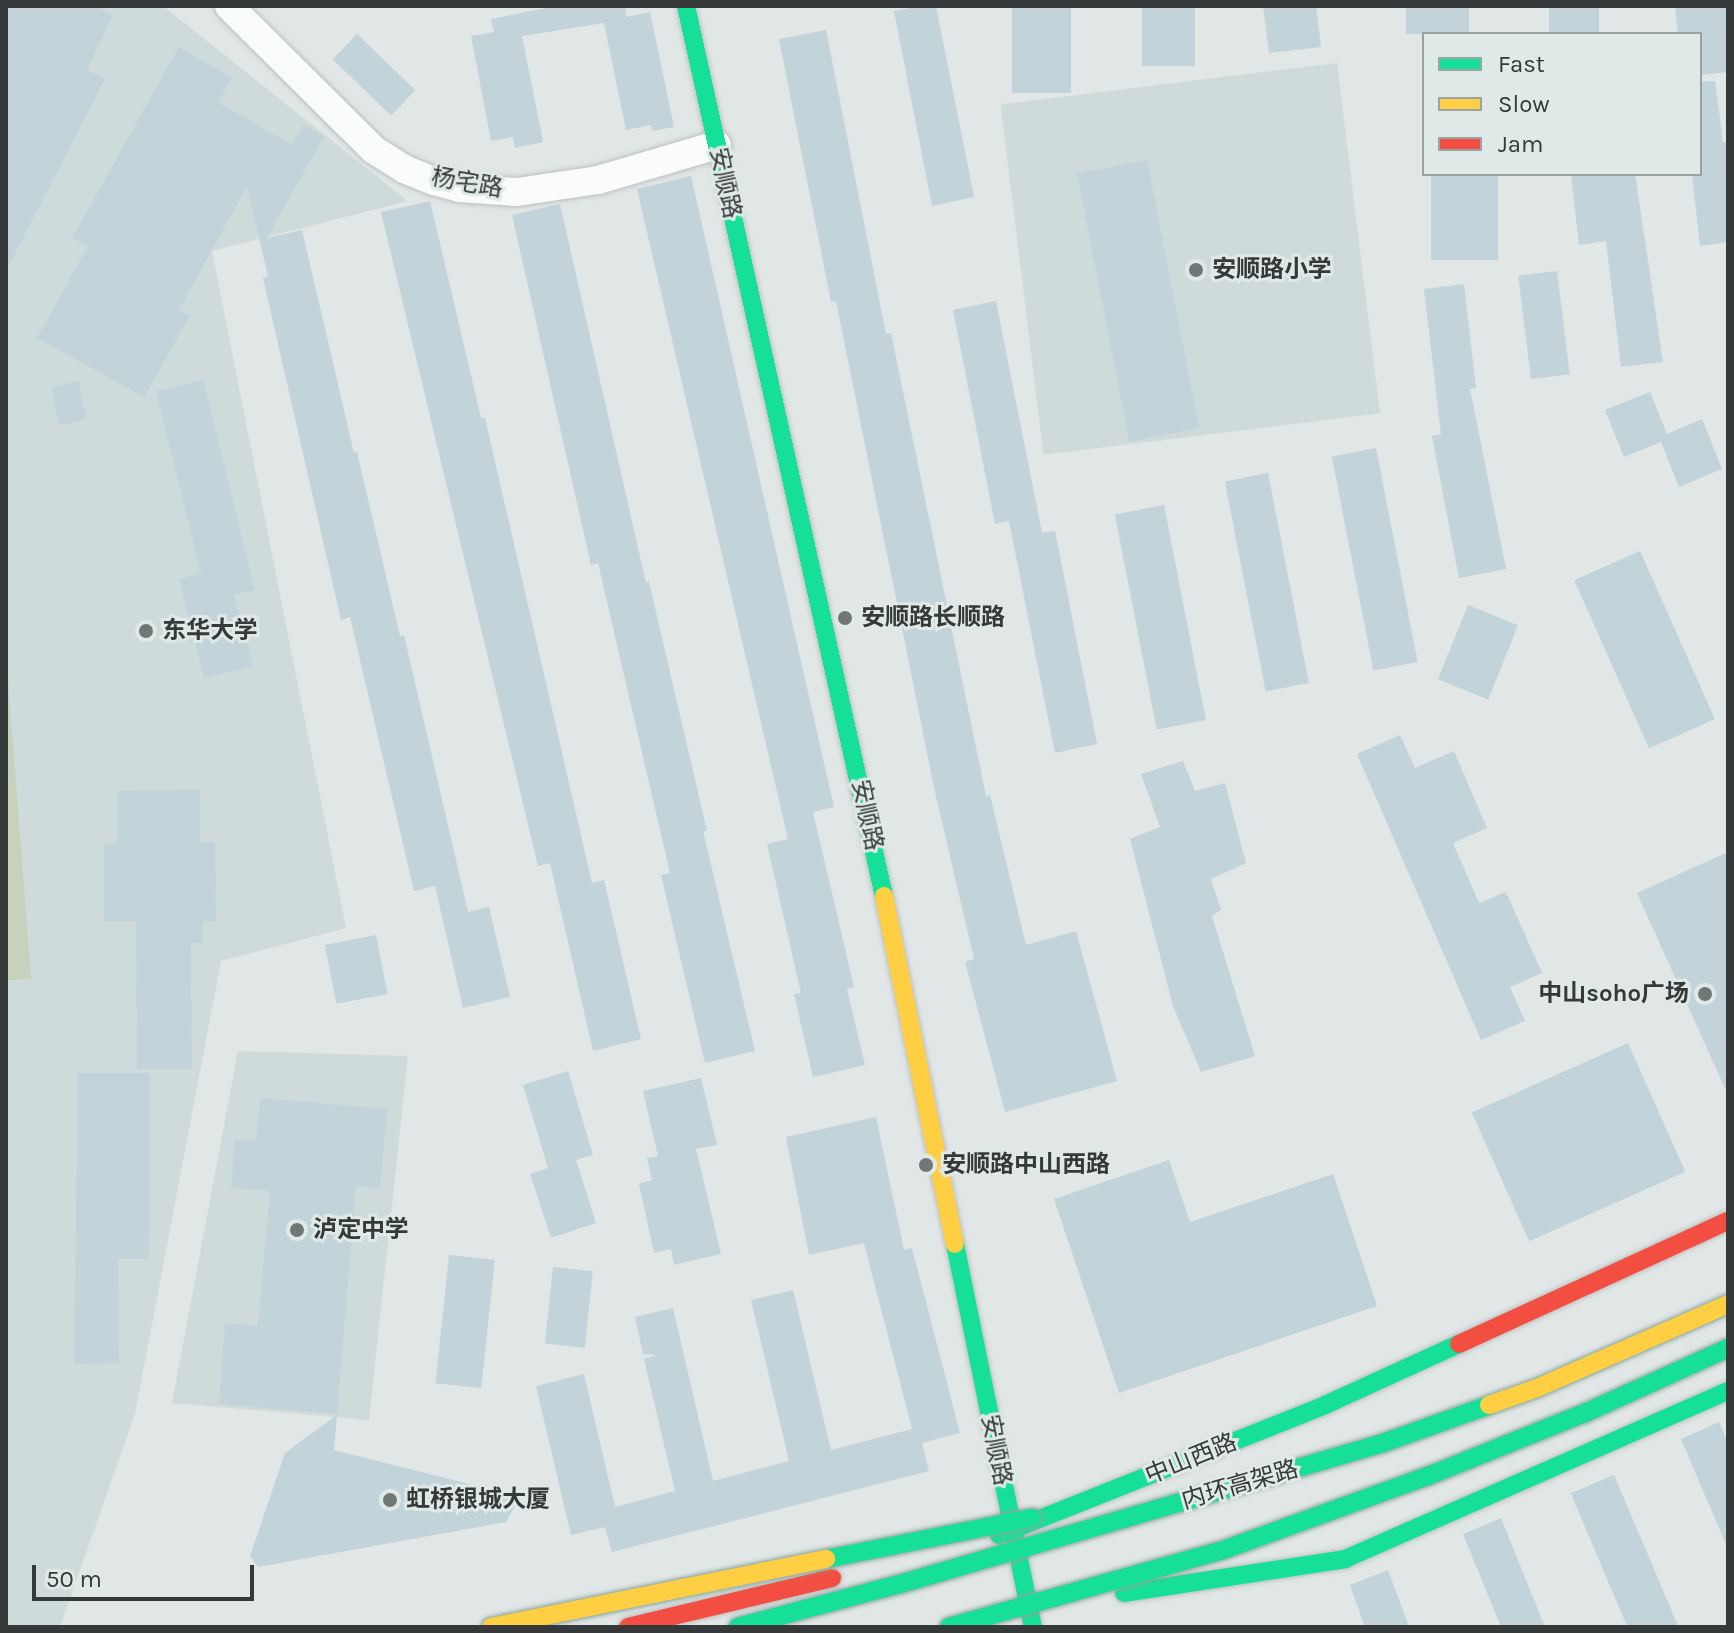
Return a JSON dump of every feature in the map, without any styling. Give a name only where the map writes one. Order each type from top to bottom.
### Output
[{"type":"main road","name":"安顺路","points":[[686,6],[870,827],[1033,1627]]},
{"type":"main road","name":"中山西路","points":[[628,1627],[1012,1531],[1325,1405],[1728,1221]]},
{"type":"main road","name":"内环高架路","points":[[738,1627],[900,1584],[1383,1443],[1537,1388],[1728,1304]]},
{"type":"main road","points":[[949,1627],[1226,1549],[1443,1470],[1585,1413],[1728,1348]]},
{"type":"main road","points":[[949,1627],[1031,1607],[1345,1559],[1728,1391]]},
{"type":"main road","points":[[491,1627],[845,1558],[1383,1443]]},
{"type":"street","name":"杨宅路","points":[[229,6],[374,150],[404,169],[434,181],[460,188],[517,192],[598,180],[717,145]]},
{"type":"shaded area","name":"东华大学","points":[[6,6],[163,6],[408,201],[212,251],[346,928],[221,961],[135,1414],[60,1627],[6,1627]]},
{"type":"shaded area","name":"安顺路小学","points":[[1337,63],[1380,413],[1044,455],[1001,104]]},
{"type":"shaded area","name":"泸定中学","points":[[238,1051],[408,1056],[369,1420],[172,1403]]},
{"type":"green space","points":[[6,664],[31,979],[6,980]]},
{"type":"building","points":[[6,6],[94,6],[113,15],[87,70],[105,79],[6,271]]},
{"type":"building","points":[[556,6],[625,6],[626,17],[650,12],[674,127],[652,131],[651,125],[626,130],[604,23],[522,36],[543,142],[515,148],[513,137],[491,141],[471,36],[494,32],[491,19]]},
{"type":"building","points":[[936,6],[974,197],[932,206],[894,11]]},
{"type":"building","points":[[1012,6],[1071,6],[1071,93],[1012,93]]},
{"type":"building","points":[[1142,6],[1195,6],[1195,66],[1142,66]]},
{"type":"building","points":[[1263,6],[1316,6],[1321,47],[1269,53]]},
{"type":"building","points":[[1406,6],[1469,6],[1469,32],[1406,34]]},
{"type":"building","points":[[1549,6],[1599,6],[1599,32],[1549,32]]},
{"type":"building","points":[[1675,6],[1728,6],[1728,72],[1702,75],[1702,32],[1678,32]]},
{"type":"building","points":[[826,30],[886,334],[891,333],[986,796],[990,795],[1026,945],[1076,931],[1117,1081],[1005,1112],[965,962],[974,959],[935,792],[836,301],[831,302],[779,39]]},
{"type":"building","points":[[357,34],[415,90],[391,115],[333,59]]},
{"type":"building","points":[[179,47],[232,78],[218,102],[292,145],[303,125],[324,136],[267,238],[302,230],[400,636],[404,635],[468,912],[489,907],[510,997],[463,1008],[435,886],[414,891],[350,617],[341,620],[263,278],[268,276],[247,186],[179,310],[190,316],[144,397],[37,338],[88,246],[72,238]]},
{"type":"building","points":[[1715,81],[1723,142],[1728,142],[1728,242],[1700,246],[1692,176],[1702,176],[1702,82]]},
{"type":"building","points":[[1147,160],[1199,428],[1129,442],[1077,174]]},
{"type":"building","points":[[691,176],[834,807],[813,812],[854,987],[847,989],[865,1065],[813,1077],[794,994],[801,993],[767,844],[788,839],[637,189]]},
{"type":"building","points":[[1431,176],[1498,176],[1498,260],[1431,260]]},
{"type":"building","points":[[1571,176],[1635,176],[1663,362],[1621,367],[1606,241],[1579,245]]},
{"type":"building","points":[[430,201],[481,418],[485,418],[592,883],[604,880],[641,1039],[593,1051],[550,863],[538,866],[381,212]]},
{"type":"building","points":[[560,204],[646,583],[649,582],[707,831],[703,831],[755,1051],[705,1063],[661,875],[670,873],[598,563],[591,565],[512,215]]},
{"type":"building","points":[[1557,271],[1570,374],[1531,379],[1518,276]]},
{"type":"building","points":[[1464,284],[1476,388],[1470,389],[1506,569],[1459,578],[1432,436],[1441,434],[1424,289]]},
{"type":"building","points":[[996,301],[1042,533],[1055,531],[1097,744],[1055,753],[1009,521],[995,524],[953,310]]},
{"type":"building","points":[[203,380],[255,590],[234,595],[253,666],[204,678],[179,579],[201,574],[156,391]]},
{"type":"building","points":[[78,381],[87,419],[59,425],[51,387]]},
{"type":"building","points":[[1650,392],[1667,434],[1702,419],[1722,469],[1679,487],[1661,442],[1624,457],[1605,410]]},
{"type":"building","points":[[1376,448],[1418,662],[1373,671],[1332,457]]},
{"type":"building","points":[[1268,473],[1309,683],[1266,691],[1225,481]]},
{"type":"building","points":[[1164,505],[1206,720],[1157,730],[1115,515]]},
{"type":"building","points":[[1640,551],[1715,719],[1649,748],[1574,580]]},
{"type":"building","points":[[1468,605],[1518,625],[1488,699],[1438,679]]},
{"type":"building","points":[[1400,735],[1415,768],[1454,751],[1487,828],[1453,843],[1479,903],[1506,892],[1542,973],[1510,987],[1525,1021],[1481,1040],[1357,754]]},
{"type":"building","points":[[1183,761],[1195,791],[1225,783],[1246,863],[1211,879],[1221,910],[1212,916],[1255,1056],[1201,1072],[1173,1006],[1130,839],[1160,827],[1141,774]]},
{"type":"building","points":[[200,790],[200,842],[215,842],[216,921],[203,921],[202,943],[191,943],[192,1069],[137,1069],[136,921],[104,921],[104,844],[117,843],[117,791]]},
{"type":"building","name":"中山soho广场","points":[[1728,852],[1728,1095],[1637,893]]},
{"type":"building","points":[[376,935],[387,994],[336,1004],[325,945]]},
{"type":"building","points":[[1628,1043],[1685,1172],[1529,1241],[1472,1113]]},
{"type":"building","points":[[568,1071],[593,1155],[576,1160],[596,1223],[551,1238],[530,1174],[548,1168],[523,1085]]},
{"type":"building","points":[[78,1073],[150,1073],[149,1259],[118,1259],[119,1363],[74,1364]]},
{"type":"building","points":[[701,1078],[717,1145],[696,1149],[721,1254],[674,1265],[671,1249],[654,1253],[639,1184],[652,1180],[647,1158],[658,1156],[643,1091]]},
{"type":"building","points":[[260,1098],[387,1109],[380,1188],[356,1186],[337,1414],[219,1404],[225,1323],[258,1326],[270,1191],[231,1188],[235,1139],[256,1140]]},
{"type":"building","points":[[876,1117],[904,1250],[912,1248],[960,1433],[922,1443],[929,1471],[612,1552],[605,1527],[571,1535],[536,1386],[584,1374],[615,1507],[675,1491],[644,1359],[657,1355],[643,1354],[635,1317],[673,1308],[713,1481],[789,1461],[751,1300],[793,1290],[831,1450],[912,1429],[864,1243],[809,1255],[786,1137]]},
{"type":"building","points":[[1169,1160],[1190,1222],[1333,1174],[1377,1306],[1119,1393],[1054,1199]]},
{"type":"building","points":[[449,1255],[495,1260],[481,1388],[436,1383]]},
{"type":"building","points":[[553,1267],[593,1271],[585,1348],[545,1344]]},
{"type":"building","name":"虹桥银城大厦","points":[[337,1415],[334,1450],[509,1494],[515,1506],[506,1522],[258,1567],[250,1556],[285,1453]]},
{"type":"building","points":[[1719,1422],[1728,1443],[1728,1549],[1681,1439]]},
{"type":"building","points":[[1614,1475],[1678,1627],[1627,1627],[1571,1493]]},
{"type":"building","points":[[1501,1518],[1545,1627],[1501,1627],[1463,1534]]},
{"type":"building","points":[[1388,1570],[1409,1627],[1365,1627],[1350,1585]]},
{"type":"traffic: fast","points":[[686,6],[884,896]]},
{"type":"traffic: fast","points":[[955,1244],[1033,1627]]},
{"type":"traffic: fast","points":[[999,1535],[1325,1405],[1459,1344]]},
{"type":"traffic: fast","points":[[949,1627],[1226,1549],[1428,1476],[1585,1413],[1728,1348]]},
{"type":"traffic: fast","points":[[1124,1593],[1345,1559],[1728,1391]]},
{"type":"traffic: fast","points":[[738,1627],[900,1584],[1383,1443],[1489,1405]]},
{"type":"traffic: fast","points":[[826,1559],[1032,1518]]},
{"type":"traffic: slow","points":[[884,896],[955,1244]]},
{"type":"traffic: slow","points":[[1489,1405],[1537,1388],[1728,1304]]},
{"type":"traffic: slow","points":[[491,1627],[826,1559]]},
{"type":"traffic: jam","points":[[1459,1344],[1728,1221]]},
{"type":"traffic: jam","points":[[628,1627],[832,1578]]},
{"type":"place","name":"安顺路小学","points":[[1196,270]]},
{"type":"place","name":"安顺路长顺路","points":[[845,618]]},
{"type":"place","name":"东华大学","points":[[146,631]]},
{"type":"place","name":"中山soho广场","points":[[1705,994]]},
{"type":"place","name":"安顺路中山西路","points":[[926,1165]]},
{"type":"place","name":"泸定中学","points":[[297,1230]]},
{"type":"place","name":"虹桥银城大厦","points":[[390,1500]]}]
